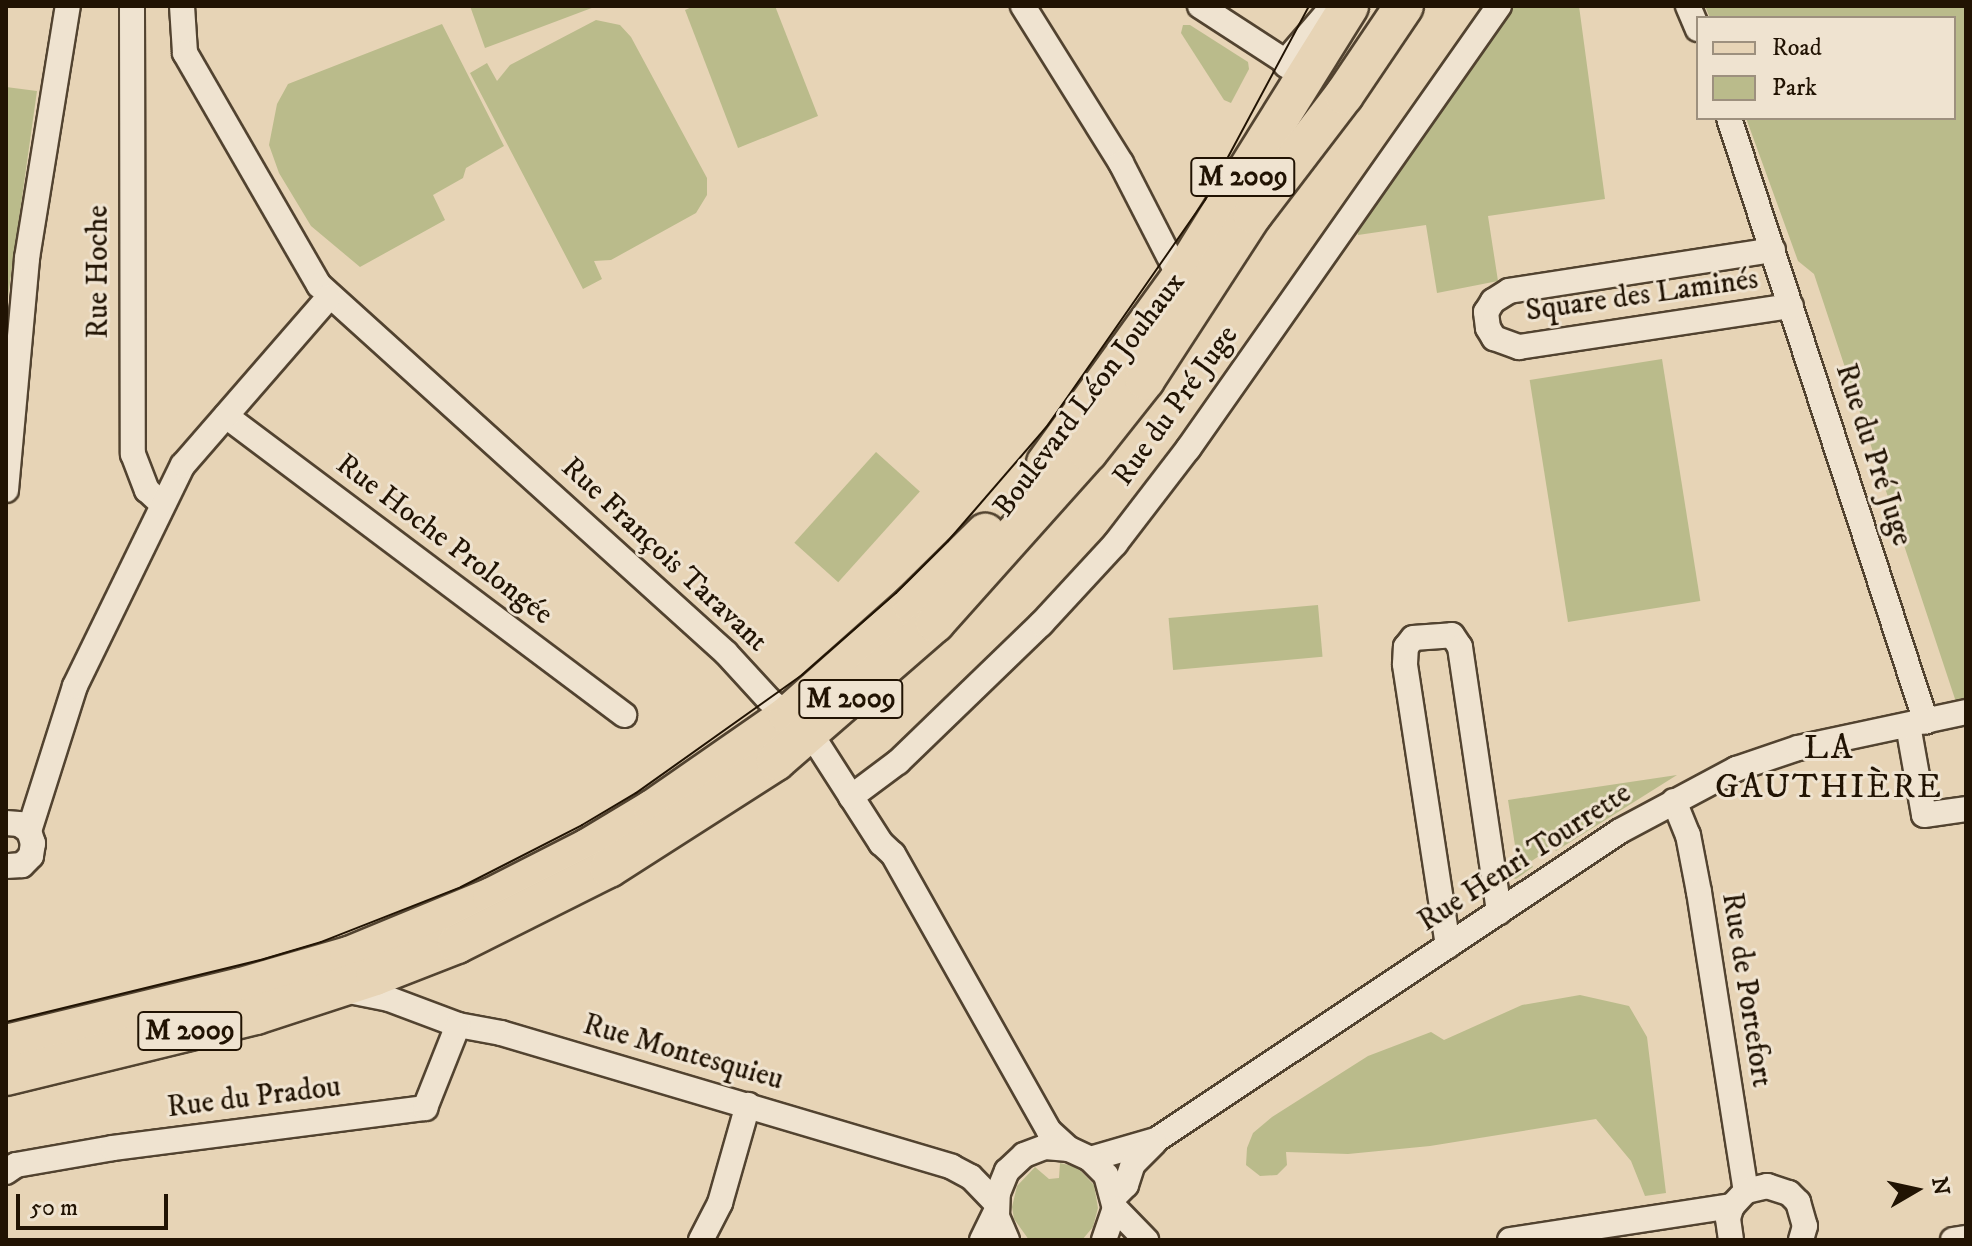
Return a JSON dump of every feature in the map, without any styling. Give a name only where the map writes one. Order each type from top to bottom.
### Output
[{"type":"main road","name":"Boulevard Léon Jouhaux","points":[[23,1072],[256,1015],[339,989],[457,944],[577,886],[713,805],[800,725],[912,605],[1008,510],[1110,379],[1180,278],[1287,109],[1296,69],[1349,6]]},
{"type":"main road","name":"Boulevard Léon Jouhaux","points":[[6,1045],[238,988],[349,956],[424,926],[588,848],[800,725],[935,623],[1088,452],[1145,380],[1253,214],[1344,95],[1404,6]]},
{"type":"main road","points":[[6,1045],[23,1072]]},
{"type":"street","points":[[6,490],[27,258],[68,6]]},
{"type":"street","name":"Rue François Taravant","points":[[182,6],[185,53],[306,264],[329,297],[396,353],[726,653],[769,700],[800,725],[893,854],[1049,1131],[1106,1175],[1115,1202],[1146,1240]]},
{"type":"street","points":[[1023,6],[1121,163],[1180,278]]},
{"type":"street","points":[[1200,6],[1296,69],[1344,95]]},
{"type":"street","name":"Boulevard Léon Jouhaux","points":[[1253,214],[1256,193],[1296,126],[1296,69],[1338,6]]},
{"type":"street","name":"Rue du Pré Juge","points":[[851,797],[907,754],[1041,624],[1119,539],[1188,449],[1499,6]]},
{"type":"street","points":[[1688,6],[1696,24]]},
{"type":"street","name":"Rue Hoche","points":[[132,18],[133,454],[147,490],[162,504]]},
{"type":"street","name":"Rue du Pré Juge","points":[[1730,120],[1791,306],[1917,723],[1924,815],[1966,809]]},
{"type":"street","name":"Square des Laminés","points":[[1773,250],[1509,291],[1493,301],[1486,312],[1488,328],[1494,338],[1519,347],[1791,306]]},
{"type":"street","points":[[7,870],[22,865],[31,856],[33,843],[17,827],[66,708],[183,465],[329,297]]},
{"type":"street","name":"Rue Hoche Prolongée","points":[[226,416],[624,715]]},
{"type":"street","points":[[1448,946],[1405,664],[1406,647],[1413,638],[1452,635],[1460,647],[1499,912]]},
{"type":"street","name":"Rue Henri Tourrette","points":[[1156,1140],[1620,831],[1674,801],[1736,769],[1798,748],[1966,712]]},
{"type":"street","name":"Rue de Portefort","points":[[1674,801],[1688,835],[1699,892],[1739,1199],[1728,1218],[1731,1240]]},
{"type":"street","name":"Rue Montesquieu","points":[[339,989],[389,999],[458,1025],[501,1033],[952,1167],[971,1177],[997,1207]]},
{"type":"street","name":"Rue du Pradou","points":[[6,1172],[16,1165],[113,1148],[425,1108],[458,1025]]},
{"type":"street","points":[[701,1240],[720,1203],[748,1105]]},
{"type":"street","points":[[982,1240],[997,1207],[1007,1171],[1024,1155],[1045,1147],[1080,1154],[1156,1140]]},
{"type":"street","points":[[1104,1240],[1115,1202],[1126,1185],[1133,1164],[1150,1150],[1156,1140]]},
{"type":"street","points":[[1510,1240],[1739,1199],[1767,1186],[1789,1193],[1803,1214],[1801,1240]]},
{"type":"street","points":[[997,1207],[1007,1240]]},
{"type":"street","points":[[1953,1240],[1966,1238]]},
{"type":"green space","points":[[470,6],[597,6],[485,48]]},
{"type":"green space","points":[[694,6],[775,6],[818,116],[738,148],[685,10]]},
{"type":"green space","points":[[1499,6],[1579,6],[1605,199],[1488,216],[1498,281],[1437,293],[1426,225],[1358,235],[1354,214]]},
{"type":"green space","points":[[1705,6],[1966,6],[1966,700],[1956,702],[1814,274],[1798,261],[1747,120],[1956,120],[1956,16],[1709,16]]},
{"type":"green space","points":[[596,20],[620,25],[631,37],[707,178],[707,195],[696,213],[611,260],[594,261],[602,279],[583,289],[470,73],[487,63],[497,81],[510,65]]},
{"type":"green space","points":[[442,24],[504,146],[466,168],[463,178],[433,195],[445,220],[360,267],[311,226],[279,173],[269,145],[277,104],[288,84]]},
{"type":"green space","points":[[1183,25],[1190,25],[1248,62],[1249,69],[1231,103],[1224,100],[1181,33]]},
{"type":"green space","points":[[6,87],[37,91],[6,311]]},
{"type":"green space","points":[[1662,359],[1700,601],[1568,622],[1530,380]]},
{"type":"green space","points":[[876,452],[920,491],[838,582],[794,543]]},
{"type":"green space","points":[[1318,605],[1323,657],[1173,670],[1169,618]]},
{"type":"green space","points":[[1677,775],[1556,851],[1553,847],[1530,862],[1533,867],[1516,879],[1503,875],[1500,868],[1518,865],[1508,800]]},
{"type":"green space","points":[[1580,995],[1629,1006],[1647,1037],[1666,1193],[1645,1196],[1631,1161],[1596,1119],[1430,1146],[1348,1154],[1286,1152],[1287,1165],[1277,1175],[1260,1176],[1246,1165],[1247,1148],[1253,1133],[1272,1117],[1368,1056],[1431,1032],[1444,1040],[1522,1005]]},
{"type":"green space","points":[[1060,1163],[1077,1167],[1094,1185],[1098,1208],[1093,1227],[1082,1240],[1029,1240],[1014,1219],[1012,1207],[1017,1186],[1035,1167],[1049,1179],[1059,1178]]},
{"type":"tram line","points":[[6,1022],[264,959],[321,942],[461,887],[582,825],[636,793],[802,675],[896,593],[948,541],[1048,425],[1205,200],[1309,6]]},
{"type":"district","name":"LA GAUTHIÈRE","points":[[1829,768]]}]
